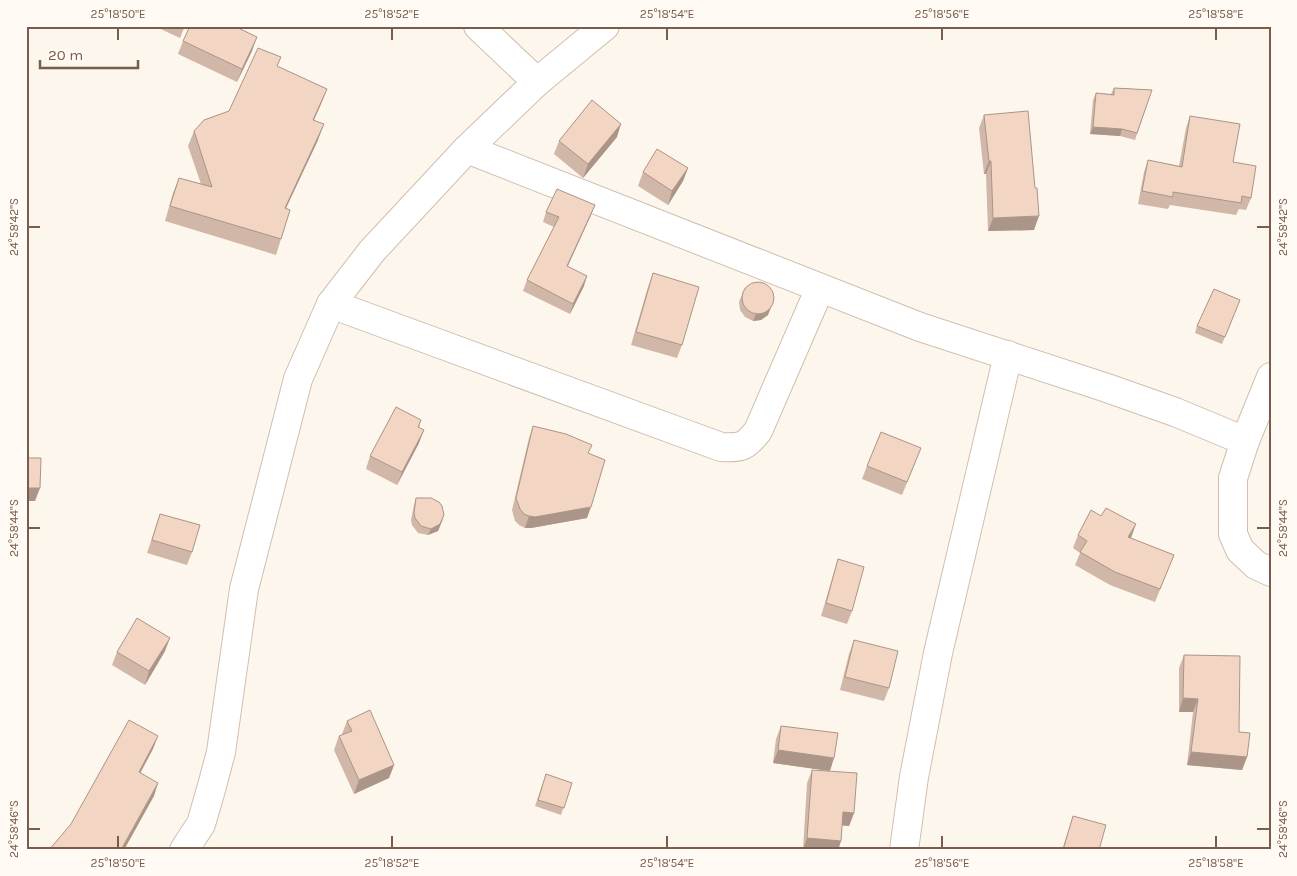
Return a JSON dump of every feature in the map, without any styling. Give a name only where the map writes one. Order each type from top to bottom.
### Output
[{"type":"street","points":[[478,26],[537,82]]},
{"type":"street","points":[[184,850],[200,824],[217,769],[244,589],[298,379],[332,304],[372,251],[467,149],[537,82],[605,26]]},
{"type":"street","points":[[467,149],[920,327],[1107,388],[1175,412],[1245,440]]},
{"type":"street","points":[[332,304],[721,447],[734,448],[748,444],[758,431],[820,288]]},
{"type":"street","points":[[904,850],[914,777],[938,653],[1008,355]]},
{"type":"street","points":[[1271,376],[1245,440],[1234,478],[1233,534],[1240,550],[1256,565],[1271,572]]},
{"type":"building","points":[[190,26],[234,26],[257,37],[242,69],[183,41]]},
{"type":"building","points":[[258,48],[281,57],[277,66],[327,89],[313,120],[324,124],[285,208],[290,210],[281,239],[170,206],[179,178],[212,187],[194,131],[204,120],[229,111]]},
{"type":"building","points":[[1114,88],[1152,90],[1137,133],[1122,129],[1093,127],[1096,93],[1114,95]]},
{"type":"building","points":[[592,100],[621,124],[588,164],[559,141]]},
{"type":"building","points":[[1028,111],[1039,216],[993,218],[991,161],[989,161],[984,115]]},
{"type":"building","points":[[1190,116],[1240,124],[1233,162],[1256,166],[1251,198],[1242,196],[1241,203],[1173,192],[1173,197],[1142,191],[1148,160],[1182,167]]},
{"type":"building","points":[[657,149],[688,168],[672,191],[643,172]]},
{"type":"building","points":[[557,189],[595,205],[567,266],[587,276],[573,304],[527,280],[559,217],[546,212]]},
{"type":"building","points":[[653,273],[699,287],[682,345],[636,332]]},
{"type":"building","points":[[758,282],[764,283],[769,287],[773,292],[773,304],[769,309],[764,313],[758,314],[752,313],[747,309],[743,304],[742,298],[743,292],[747,287],[752,283]]},
{"type":"building","points":[[1214,289],[1240,300],[1225,337],[1197,326]]},
{"type":"building","points":[[396,407],[421,420],[418,427],[424,430],[402,472],[370,456]]},
{"type":"building","points":[[533,426],[566,434],[592,445],[588,453],[605,460],[591,507],[535,517],[524,514],[520,509],[516,498]]},
{"type":"building","points":[[881,432],[921,448],[907,482],[867,466]]},
{"type":"building","points":[[26,458],[41,458],[40,488],[26,488]]},
{"type":"building","points":[[416,498],[431,498],[439,502],[444,515],[440,524],[431,529],[421,526],[414,513]]},
{"type":"building","points":[[1106,508],[1136,524],[1128,537],[1174,555],[1160,589],[1115,572],[1080,552],[1087,541],[1078,535],[1091,510],[1101,516]]},
{"type":"building","points":[[160,514],[200,525],[192,552],[152,540]]},
{"type":"building","points":[[838,559],[864,567],[852,611],[826,603]]},
{"type":"building","points":[[137,618],[170,638],[149,671],[117,652]]},
{"type":"building","points":[[854,640],[898,651],[889,688],[845,677]]},
{"type":"building","points":[[1184,655],[1240,656],[1239,732],[1250,733],[1247,757],[1191,752],[1198,699],[1183,698]]},
{"type":"building","points":[[370,710],[394,765],[359,780],[339,736],[352,731],[347,721]]},
{"type":"building","points":[[129,720],[158,736],[139,772],[158,783],[122,848],[124,850],[49,850],[71,824]]},
{"type":"building","points":[[781,726],[838,733],[834,758],[778,750]]},
{"type":"building","points":[[812,770],[857,773],[854,813],[843,812],[841,841],[807,838]]},
{"type":"building","points":[[546,774],[572,783],[564,808],[538,800]]},
{"type":"building","points":[[1073,816],[1106,825],[1099,850],[1063,850]]}]
